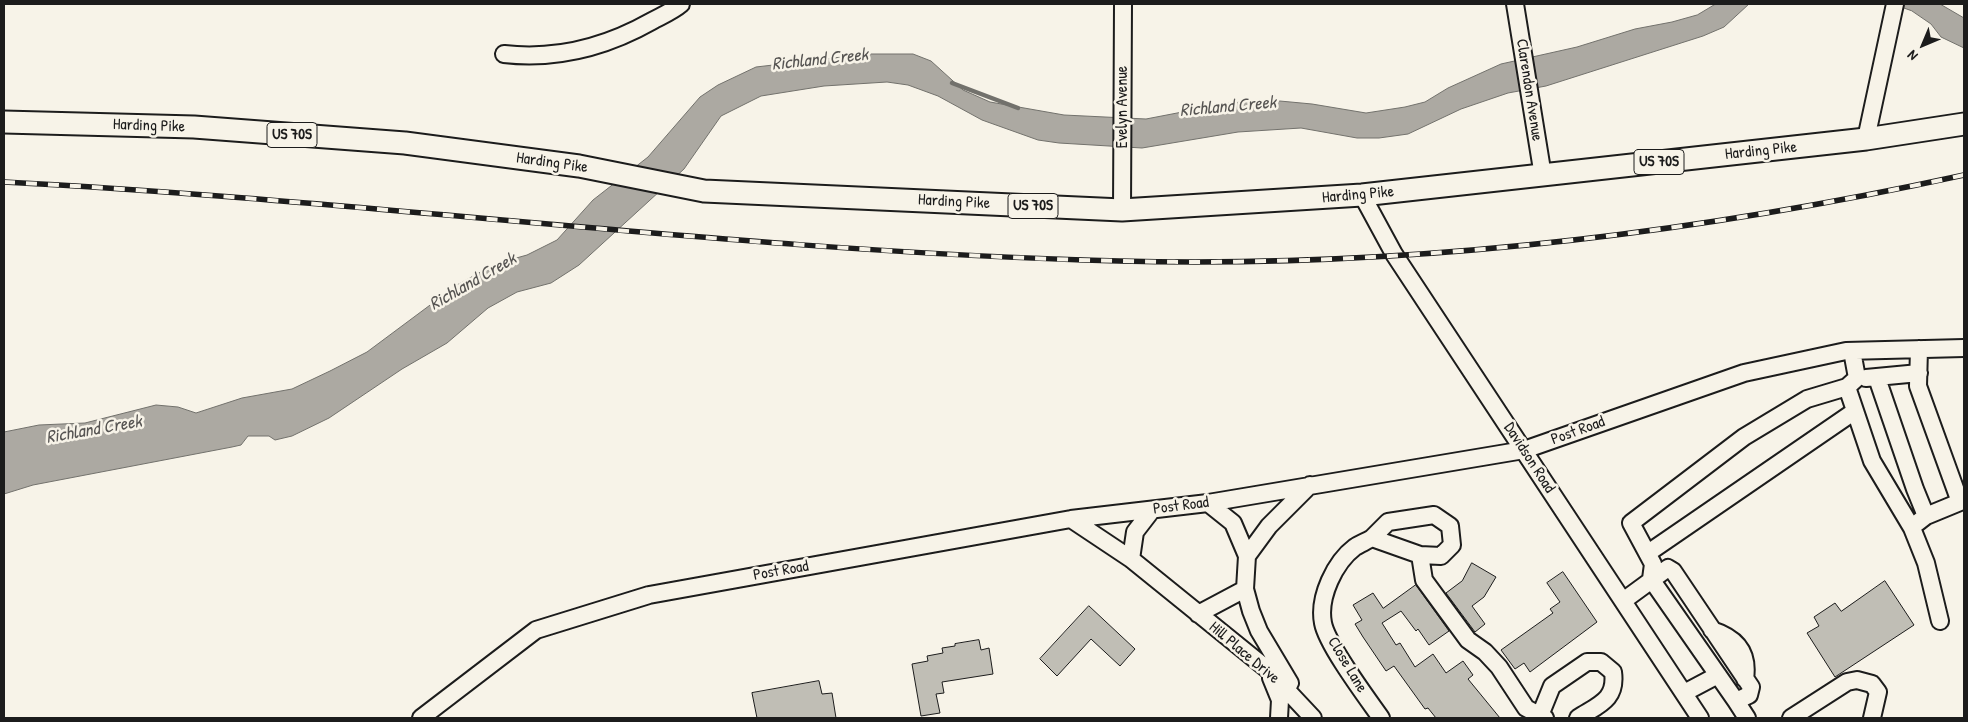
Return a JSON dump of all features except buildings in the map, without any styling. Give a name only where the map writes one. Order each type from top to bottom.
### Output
[{"type":"main road","name":"Harding Pike","points":[[4,122],[194,127],[405,143],[579,166],[704,191],[1122,210],[1362,196],[1866,139],[1964,124]]},
{"type":"street","points":[[504,54],[542,56],[599,46],[626,36],[681,4]]},
{"type":"street","name":"Evelyn Avenue","points":[[1122,210],[1123,4]]},
{"type":"street","name":"Clarendon Avenue","points":[[1515,4],[1543,176]]},
{"type":"street","points":[[1866,139],[1895,6]]},
{"type":"street","name":"Davidson Road","points":[[1362,196],[1394,254],[1700,718]]},
{"type":"street","name":"Post Road","points":[[420,718],[536,630],[649,595],[1071,519],[1208,503],[1524,450],[1744,372],[1852,351],[1964,348]]},
{"type":"street","points":[[1912,528],[1926,516],[1960,502],[1918,386],[1918,349]]},
{"type":"street","points":[[1852,351],[1852,382],[1855,412],[1872,461],[1912,528],[1926,563],[1940,621]]},
{"type":"street","points":[[1747,718],[1651,579],[1654,564],[1631,523],[1744,437],[1807,399],[1852,382],[1919,373]]},
{"type":"street","points":[[1877,378],[1926,516]]},
{"type":"street","points":[[1648,553],[1855,412]]},
{"type":"street","points":[[1247,556],[1269,526],[1310,485]]},
{"type":"street","name":"Hill Place Drive","points":[[1208,503],[1233,523],[1247,556],[1245,589],[1258,631],[1311,716]]},
{"type":"street","points":[[1131,559],[1135,532],[1152,510]]},
{"type":"street","name":"Close Lane","points":[[1372,538],[1420,555],[1441,556],[1452,545],[1450,526],[1434,514],[1388,522],[1372,538],[1355,548],[1339,565],[1329,582],[1324,602],[1323,623],[1335,649],[1381,718]]},
{"type":"street","name":"Hill Place Drive","points":[[1071,519],[1131,559],[1267,669],[1311,716]]},
{"type":"street","points":[[1420,555],[1424,580],[1468,640],[1485,652],[1499,667],[1526,708],[1541,718],[1544,700],[1552,686],[1587,662],[1601,662],[1614,672],[1615,686],[1610,697],[1578,718]]},
{"type":"street","points":[[1623,601],[1668,568],[1673,571],[1752,690],[1749,695],[1736,702]]},
{"type":"street","name":"Hill Place Drive","points":[[1198,614],[1245,589]]},
{"type":"street","points":[[1267,669],[1280,700],[1279,718]]},
{"type":"street","points":[[1684,693],[1718,675]]},
{"type":"street","points":[[1791,718],[1847,682],[1857,680],[1872,684],[1878,692],[1872,718]]},
{"type":"water","points":[[1716,4],[1749,4],[1724,27],[1703,36],[1546,86],[1508,93],[1461,109],[1408,134],[1379,138],[1357,138],[1301,128],[1238,132],[1142,148],[1059,143],[1038,140],[982,120],[938,96],[908,85],[887,82],[824,86],[761,96],[721,116],[684,169],[579,265],[551,283],[517,292],[488,308],[447,343],[402,369],[329,418],[292,436],[275,440],[269,436],[248,436],[241,445],[33,485],[4,494],[4,432],[39,425],[85,423],[156,405],[178,407],[196,413],[242,398],[292,389],[367,352],[457,285],[495,264],[527,255],[557,240],[593,200],[648,157],[700,97],[718,85],[756,67],[868,54],[913,54],[931,61],[963,90],[990,102],[1064,115],[1146,119],[1229,103],[1269,100],[1312,104],[1366,113],[1425,102],[1448,88],[1501,64],[1577,47],[1635,29],[1672,22],[1697,15]]},
{"type":"water","points":[[1893,4],[1940,4],[1964,18],[1964,48],[1941,37],[1931,24],[1912,11]]},
{"type":"waterway","name":"Richland Creek","points":[[952,83],[1018,108]]},
{"type":"railway","points":[[4,182],[283,201],[840,248],[979,256],[1119,261],[1226,262],[1438,253],[1545,243],[1755,215],[1964,175]]}]
